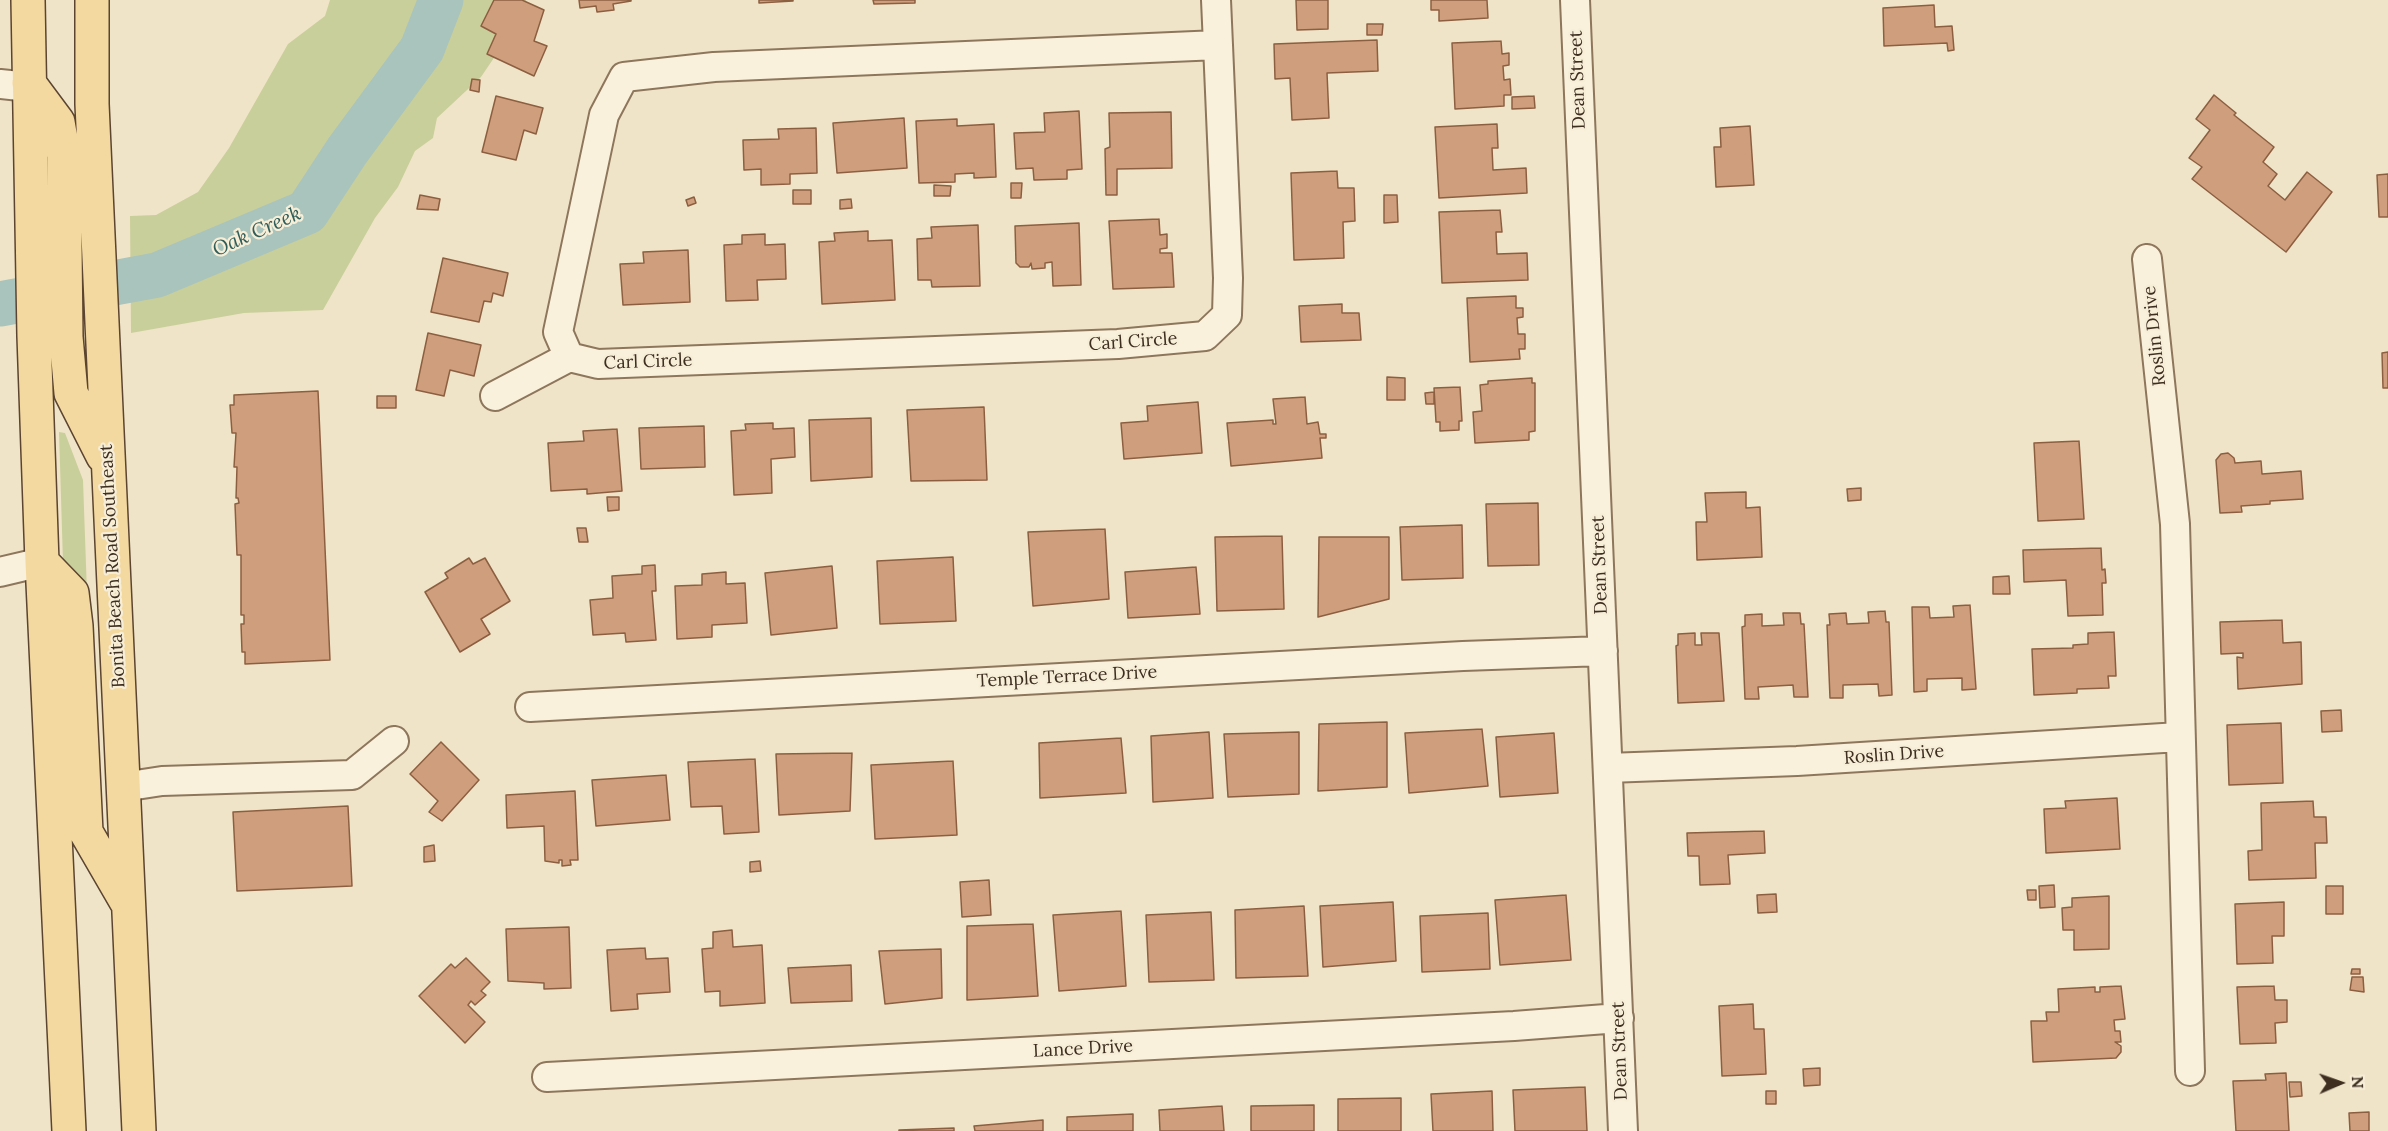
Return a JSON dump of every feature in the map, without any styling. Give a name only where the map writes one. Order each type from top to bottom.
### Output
[{"type":"main road","points":[[28,0],[19,85],[33,220],[34,336],[42,562],[69,1131]]},
{"type":"main road","name":"Bonita Beach Road Southeast","points":[[92,0],[92,104],[139,1131]]},
{"type":"main road","points":[[19,85],[58,122],[64,156],[66,337],[71,393],[108,465]]},
{"type":"main road","points":[[42,562],[72,593],[76,626],[86,831],[129,905]]},
{"type":"street","name":"Carl Circle","points":[[569,357],[597,364],[1118,344],[1205,336],[1227,315],[1228,287],[1216,0]]},
{"type":"street","name":"Dean Street","points":[[1575,0],[1623,1131]]},
{"type":"street","points":[[495,396],[569,357],[558,332],[604,115],[624,77],[714,67],[1218,45]]},
{"type":"street","name":"Roslin Drive","points":[[2147,259],[2175,524],[2179,736],[2190,1071]]},
{"type":"street","points":[[0,572],[42,562]]},
{"type":"street","name":"Temple Terrace Drive","points":[[530,707],[1439,657],[1603,651]]},
{"type":"street","name":"Roslin Drive","points":[[1608,768],[1797,761],[2179,736]]},
{"type":"street","points":[[123,787],[162,781],[352,775],[394,741]]},
{"type":"street","name":"Lance Drive","points":[[547,1077],[1515,1026],[1619,1018]]},
{"type":"green space","points":[[330,0],[526,0],[525,12],[481,77],[437,118],[433,138],[415,151],[398,187],[375,218],[323,310],[244,313],[131,333],[130,216],[156,215],[198,192],[229,148],[288,44],[325,16]]},
{"type":"green space","points":[[59,432],[65,433],[83,480],[87,593],[63,563]]},
{"type":"building","points":[[494,0],[522,0],[544,10],[534,41],[547,46],[534,76],[487,54],[496,34],[481,26]]},
{"type":"building","points":[[579,0],[631,1],[613,4],[614,10],[597,12],[596,6],[580,8]]},
{"type":"building","points":[[759,0],[793,0],[793,1],[759,3]]},
{"type":"building","points":[[873,0],[915,0],[915,3],[874,4]]},
{"type":"building","points":[[1296,0],[1328,0],[1328,29],[1297,30]]},
{"type":"building","points":[[1431,0],[1487,0],[1488,18],[1439,21],[1439,10],[1431,10]]},
{"type":"building","points":[[1934,5],[1935,27],[1952,26],[1954,50],[1948,51],[1947,43],[1884,46],[1883,8]]},
{"type":"building","points":[[1367,24],[1383,24],[1382,35],[1367,35]]},
{"type":"building","points":[[1377,40],[1378,71],[1327,73],[1329,118],[1292,120],[1290,78],[1275,79],[1274,44]]},
{"type":"building","points":[[1501,41],[1502,54],[1509,53],[1509,65],[1503,66],[1504,80],[1510,79],[1511,95],[1504,95],[1504,106],[1455,109],[1452,43]]},
{"type":"building","points":[[472,79],[480,80],[479,92],[470,90]]},
{"type":"building","points":[[2214,95],[2236,113],[2234,115],[2274,147],[2263,162],[2277,174],[2268,186],[2285,200],[2307,172],[2332,192],[2286,252],[2192,179],[2202,167],[2189,158],[2210,130],[2196,119]]},
{"type":"building","points":[[496,96],[543,108],[536,134],[524,130],[516,160],[482,152]]},
{"type":"building","points":[[1534,96],[1535,108],[1512,109],[1512,97]]},
{"type":"building","points":[[1079,111],[1082,169],[1067,170],[1067,179],[1034,180],[1033,168],[1016,169],[1014,133],[1045,132],[1044,113]]},
{"type":"building","points":[[1171,112],[1172,168],[1117,169],[1117,195],[1106,195],[1105,149],[1110,147],[1109,113]]},
{"type":"building","points":[[904,118],[907,168],[837,173],[833,123]]},
{"type":"building","points":[[957,119],[957,126],[994,124],[996,177],[974,178],[974,173],[955,174],[955,182],[919,183],[916,121]]},
{"type":"building","points":[[1497,124],[1498,148],[1492,148],[1493,170],[1526,168],[1527,193],[1439,198],[1435,127]]},
{"type":"building","points":[[1750,126],[1754,185],[1716,187],[1714,147],[1721,147],[1720,128]]},
{"type":"building","points":[[816,128],[817,173],[790,174],[790,184],[761,185],[761,169],[744,170],[743,140],[779,139],[778,129]]},
{"type":"building","points":[[1337,171],[1338,188],[1354,188],[1355,221],[1343,222],[1344,258],[1294,260],[1291,173]]},
{"type":"building","points":[[2388,174],[2388,217],[2379,217],[2377,175]]},
{"type":"building","points":[[1011,183],[1022,183],[1021,198],[1011,198]]},
{"type":"building","points":[[934,185],[951,186],[950,196],[934,196]]},
{"type":"building","points":[[793,190],[811,190],[811,204],[793,204]]},
{"type":"building","points":[[420,195],[440,199],[438,210],[417,209]]},
{"type":"building","points":[[1384,195],[1397,195],[1398,222],[1384,223]]},
{"type":"building","points":[[694,197],[696,203],[688,206],[686,200]]},
{"type":"building","points":[[851,199],[852,208],[840,209],[840,200]]},
{"type":"building","points":[[1500,210],[1502,232],[1496,232],[1497,254],[1527,253],[1528,280],[1442,283],[1439,212]]},
{"type":"building","points":[[1159,219],[1160,235],[1167,234],[1167,248],[1160,249],[1160,253],[1172,253],[1174,287],[1113,289],[1109,221]]},
{"type":"building","points":[[1079,223],[1081,285],[1053,286],[1052,262],[1045,263],[1045,268],[1032,269],[1031,263],[1029,267],[1020,267],[1016,263],[1015,226]]},
{"type":"building","points":[[978,225],[980,286],[932,287],[931,280],[918,280],[917,239],[932,238],[931,227]]},
{"type":"building","points":[[868,231],[868,241],[892,240],[895,300],[822,304],[819,242],[835,241],[834,233]]},
{"type":"building","points":[[765,234],[765,245],[785,244],[786,279],[757,280],[758,300],[726,301],[724,245],[742,244],[742,235]]},
{"type":"building","points":[[688,250],[690,302],[623,305],[620,264],[644,263],[643,252]]},
{"type":"building","points":[[443,258],[508,273],[503,296],[493,293],[491,302],[484,301],[479,322],[431,312]]},
{"type":"building","points":[[1516,296],[1516,308],[1523,308],[1523,317],[1517,318],[1518,334],[1525,334],[1525,349],[1519,349],[1520,359],[1470,362],[1467,298]]},
{"type":"building","points":[[1342,304],[1342,313],[1359,313],[1361,340],[1301,342],[1299,306]]},
{"type":"building","points":[[428,333],[481,345],[474,376],[450,370],[444,396],[416,390]]},
{"type":"building","points":[[2388,352],[2388,388],[2383,388],[2382,353]]},
{"type":"building","points":[[1387,377],[1405,378],[1405,400],[1387,400]]},
{"type":"building","points":[[1532,378],[1532,383],[1535,383],[1535,431],[1529,432],[1529,440],[1475,443],[1473,412],[1482,411],[1480,385],[1488,384],[1488,381]]},
{"type":"building","points":[[1460,387],[1462,421],[1459,421],[1459,430],[1440,431],[1440,422],[1436,422],[1434,388]]},
{"type":"building","points":[[318,391],[330,660],[245,664],[245,652],[242,652],[241,624],[244,624],[244,615],[241,615],[241,555],[237,555],[235,504],[239,503],[236,498],[237,467],[234,467],[236,433],[232,433],[230,405],[234,405],[234,395]]},
{"type":"building","points":[[1434,392],[1434,404],[1426,404],[1425,393]]},
{"type":"building","points":[[377,396],[396,396],[396,408],[377,408]]},
{"type":"building","points":[[1305,397],[1307,424],[1318,422],[1320,434],[1326,434],[1326,438],[1320,438],[1322,458],[1231,466],[1227,423],[1273,420],[1273,424],[1276,424],[1273,399]]},
{"type":"building","points":[[1198,402],[1202,453],[1124,459],[1121,423],[1148,421],[1147,406]]},
{"type":"building","points":[[984,407],[987,480],[911,481],[907,410]]},
{"type":"building","points":[[871,418],[872,477],[811,481],[809,420]]},
{"type":"building","points":[[773,423],[773,429],[794,428],[795,457],[771,459],[772,493],[734,495],[731,431],[746,430],[745,424]]},
{"type":"building","points":[[704,426],[705,467],[641,469],[639,428]]},
{"type":"building","points":[[617,429],[622,491],[587,494],[587,489],[551,491],[548,443],[584,441],[583,431]]},
{"type":"building","points":[[2079,441],[2084,519],[2038,521],[2034,443]]},
{"type":"building","points":[[2228,453],[2234,458],[2235,463],[2261,461],[2262,474],[2301,471],[2303,499],[2270,501],[2270,504],[2241,506],[2242,512],[2220,513],[2216,460],[2221,454]]},
{"type":"building","points":[[1861,488],[1861,500],[1848,501],[1847,489]]},
{"type":"building","points":[[1746,492],[1746,508],[1760,507],[1762,557],[1697,560],[1696,522],[1707,522],[1705,493]]},
{"type":"building","points":[[607,497],[619,497],[619,510],[608,511]]},
{"type":"building","points":[[1538,503],[1539,565],[1488,566],[1486,504]]},
{"type":"building","points":[[1462,525],[1463,578],[1402,580],[1400,527]]},
{"type":"building","points":[[577,528],[586,528],[588,542],[579,542]]},
{"type":"building","points":[[1105,529],[1109,599],[1033,606],[1028,532]]},
{"type":"building","points":[[1282,536],[1284,609],[1217,611],[1215,537]]},
{"type":"building","points":[[1319,537],[1389,537],[1389,599],[1318,617]]},
{"type":"building","points":[[2101,548],[2102,570],[2105,569],[2106,583],[2102,583],[2103,615],[2068,616],[2066,580],[2024,582],[2023,550]]},
{"type":"building","points":[[953,557],[956,621],[880,624],[877,561]]},
{"type":"building","points":[[469,558],[473,564],[485,558],[510,601],[481,619],[490,634],[460,652],[425,592],[448,578],[445,573]]},
{"type":"building","points":[[655,565],[656,591],[652,591],[656,640],[626,642],[625,633],[593,635],[590,600],[613,598],[612,576],[642,574],[642,566]]},
{"type":"building","points":[[832,566],[837,628],[771,635],[765,573]]},
{"type":"building","points":[[1196,567],[1200,614],[1128,618],[1125,572]]},
{"type":"building","points":[[726,572],[726,584],[745,583],[747,623],[712,625],[712,637],[677,639],[675,586],[702,585],[702,574]]},
{"type":"building","points":[[2009,576],[2010,594],[1993,594],[1993,577]]},
{"type":"building","points":[[1970,605],[1976,689],[1962,690],[1962,678],[1927,679],[1927,691],[1914,692],[1912,607],[1929,607],[1930,618],[1954,617],[1953,606]]},
{"type":"building","points":[[1885,611],[1886,622],[1889,622],[1892,695],[1879,696],[1878,684],[1843,685],[1843,698],[1830,698],[1827,625],[1830,625],[1829,614],[1846,613],[1847,624],[1869,623],[1868,612]]},
{"type":"building","points":[[1783,613],[1800,613],[1801,624],[1804,624],[1808,697],[1794,697],[1793,685],[1758,687],[1759,699],[1745,699],[1742,627],[1745,626],[1745,615],[1762,614],[1762,626],[1784,625]]},
{"type":"building","points":[[2282,620],[2283,643],[2301,642],[2302,684],[2238,689],[2237,657],[2243,658],[2243,653],[2221,654],[2220,622]]},
{"type":"building","points":[[2114,632],[2116,676],[2108,676],[2109,688],[2077,689],[2077,693],[2034,695],[2032,649],[2073,648],[2073,645],[2088,644],[2088,633]]},
{"type":"building","points":[[1695,633],[1695,645],[1702,645],[1701,633],[1719,633],[1724,701],[1678,703],[1676,646],[1678,645],[1678,634]]},
{"type":"building","points":[[2341,710],[2342,731],[2322,732],[2321,711]]},
{"type":"building","points":[[1387,722],[1387,787],[1318,791],[1319,724]]},
{"type":"building","points":[[2281,723],[2283,783],[2229,785],[2227,725]]},
{"type":"building","points":[[1482,729],[1488,786],[1409,793],[1405,733]]},
{"type":"building","points":[[1209,732],[1213,798],[1153,802],[1151,736]]},
{"type":"building","points":[[1299,732],[1299,794],[1228,797],[1224,734]]},
{"type":"building","points":[[1554,733],[1558,793],[1500,797],[1496,737]]},
{"type":"building","points":[[1121,738],[1126,793],[1040,798],[1039,743]]},
{"type":"building","points":[[441,742],[479,780],[442,821],[429,812],[438,801],[410,774]]},
{"type":"building","points":[[852,753],[850,811],[779,815],[776,754]]},
{"type":"building","points":[[755,759],[759,832],[724,834],[722,806],[691,807],[688,762]]},
{"type":"building","points":[[953,761],[957,835],[875,839],[871,765]]},
{"type":"building","points":[[666,775],[670,820],[596,826],[592,780]]},
{"type":"building","points":[[575,791],[578,860],[570,860],[571,865],[562,866],[562,860],[559,860],[559,863],[545,861],[544,826],[507,828],[506,795]]},
{"type":"building","points":[[2117,798],[2120,849],[2046,853],[2044,809],[2066,808],[2065,801]]},
{"type":"building","points":[[2313,801],[2314,817],[2326,817],[2327,843],[2315,843],[2316,878],[2249,880],[2248,851],[2262,850],[2261,803]]},
{"type":"building","points":[[348,806],[352,886],[237,891],[233,812]]},
{"type":"building","points":[[1764,831],[1765,853],[1728,855],[1730,884],[1700,885],[1699,856],[1688,856],[1687,833]]},
{"type":"building","points":[[434,845],[435,861],[424,862],[424,847]]},
{"type":"building","points":[[760,861],[761,871],[750,872],[750,862]]},
{"type":"building","points":[[989,880],[991,915],[962,917],[960,882]]},
{"type":"building","points":[[2054,885],[2055,907],[2040,908],[2039,886]]},
{"type":"building","points":[[2326,886],[2343,886],[2343,914],[2326,914]]},
{"type":"building","points":[[2027,890],[2036,890],[2036,900],[2028,900]]},
{"type":"building","points":[[1776,894],[1777,912],[1758,913],[1757,895]]},
{"type":"building","points":[[1566,895],[1571,960],[1500,965],[1495,900]]},
{"type":"building","points":[[2109,896],[2109,949],[2074,950],[2074,930],[2063,930],[2062,908],[2072,907],[2072,898]]},
{"type":"building","points":[[1393,902],[1396,961],[1323,967],[1320,906]]},
{"type":"building","points":[[2284,902],[2284,936],[2272,936],[2273,963],[2237,964],[2235,904]]},
{"type":"building","points":[[1304,906],[1308,976],[1236,978],[1235,910]]},
{"type":"building","points":[[1121,911],[1126,986],[1059,991],[1053,915]]},
{"type":"building","points":[[1211,912],[1214,980],[1149,982],[1146,915]]},
{"type":"building","points":[[1488,913],[1490,969],[1422,972],[1420,916]]},
{"type":"building","points":[[1033,924],[1038,996],[967,1000],[967,926]]},
{"type":"building","points":[[569,927],[571,988],[544,989],[544,983],[508,981],[506,929]]},
{"type":"building","points":[[732,930],[733,947],[762,945],[765,1003],[720,1006],[720,991],[705,992],[702,949],[713,948],[713,932]]},
{"type":"building","points":[[645,948],[646,959],[668,958],[670,992],[637,994],[638,1009],[611,1011],[607,950]]},
{"type":"building","points":[[941,949],[942,998],[885,1004],[879,951]]},
{"type":"building","points":[[466,958],[490,982],[481,991],[486,995],[475,1005],[471,1001],[468,1005],[485,1022],[465,1043],[419,996],[451,964],[455,968]]},
{"type":"building","points":[[851,965],[852,1001],[791,1003],[788,968]]},
{"type":"building","points":[[2352,969],[2360,969],[2360,974],[2351,974]]},
{"type":"building","points":[[2352,977],[2363,977],[2364,992],[2350,990]]},
{"type":"building","points":[[2121,986],[2125,1019],[2114,1020],[2115,1031],[2120,1031],[2121,1042],[2115,1042],[2121,1046],[2121,1052],[2116,1058],[2033,1062],[2031,1021],[2047,1021],[2046,1012],[2059,1012],[2058,989],[2095,987],[2095,992],[2100,992],[2100,987]]},
{"type":"building","points":[[2274,986],[2275,1000],[2287,1000],[2287,1022],[2275,1023],[2276,1043],[2240,1044],[2237,987]]},
{"type":"building","points":[[1753,1004],[1754,1029],[1764,1029],[1766,1074],[1722,1076],[1719,1006]]},
{"type":"building","points":[[1820,1068],[1820,1085],[1804,1086],[1803,1069]]},
{"type":"building","points":[[2286,1073],[2289,1131],[2236,1131],[2233,1081],[2266,1080],[2265,1074]]},
{"type":"building","points":[[2289,1082],[2301,1082],[2302,1096],[2290,1097]]},
{"type":"building","points":[[1585,1087],[1587,1131],[1515,1131],[1513,1090]]},
{"type":"building","points":[[1492,1091],[1493,1131],[1433,1131],[1431,1094]]},
{"type":"building","points":[[1766,1091],[1776,1091],[1776,1104],[1766,1104]]},
{"type":"building","points":[[1401,1098],[1401,1131],[1338,1131],[1338,1099]]},
{"type":"building","points":[[1314,1105],[1314,1131],[1251,1131],[1251,1106]]},
{"type":"building","points":[[1222,1106],[1224,1131],[1160,1131],[1159,1110]]},
{"type":"building","points":[[2369,1112],[2369,1131],[2350,1131],[2349,1113]]},
{"type":"building","points":[[1133,1114],[1133,1131],[1067,1131],[1067,1117]]},
{"type":"building","points":[[1043,1120],[1043,1131],[975,1131],[974,1126]]},
{"type":"building","points":[[954,1128],[954,1131],[899,1131],[899,1130]]},
{"type":"waterway","name":"Oak Creek","points":[[0,304],[157,275],[307,212],[347,151],[422,49],[441,0]]}]
